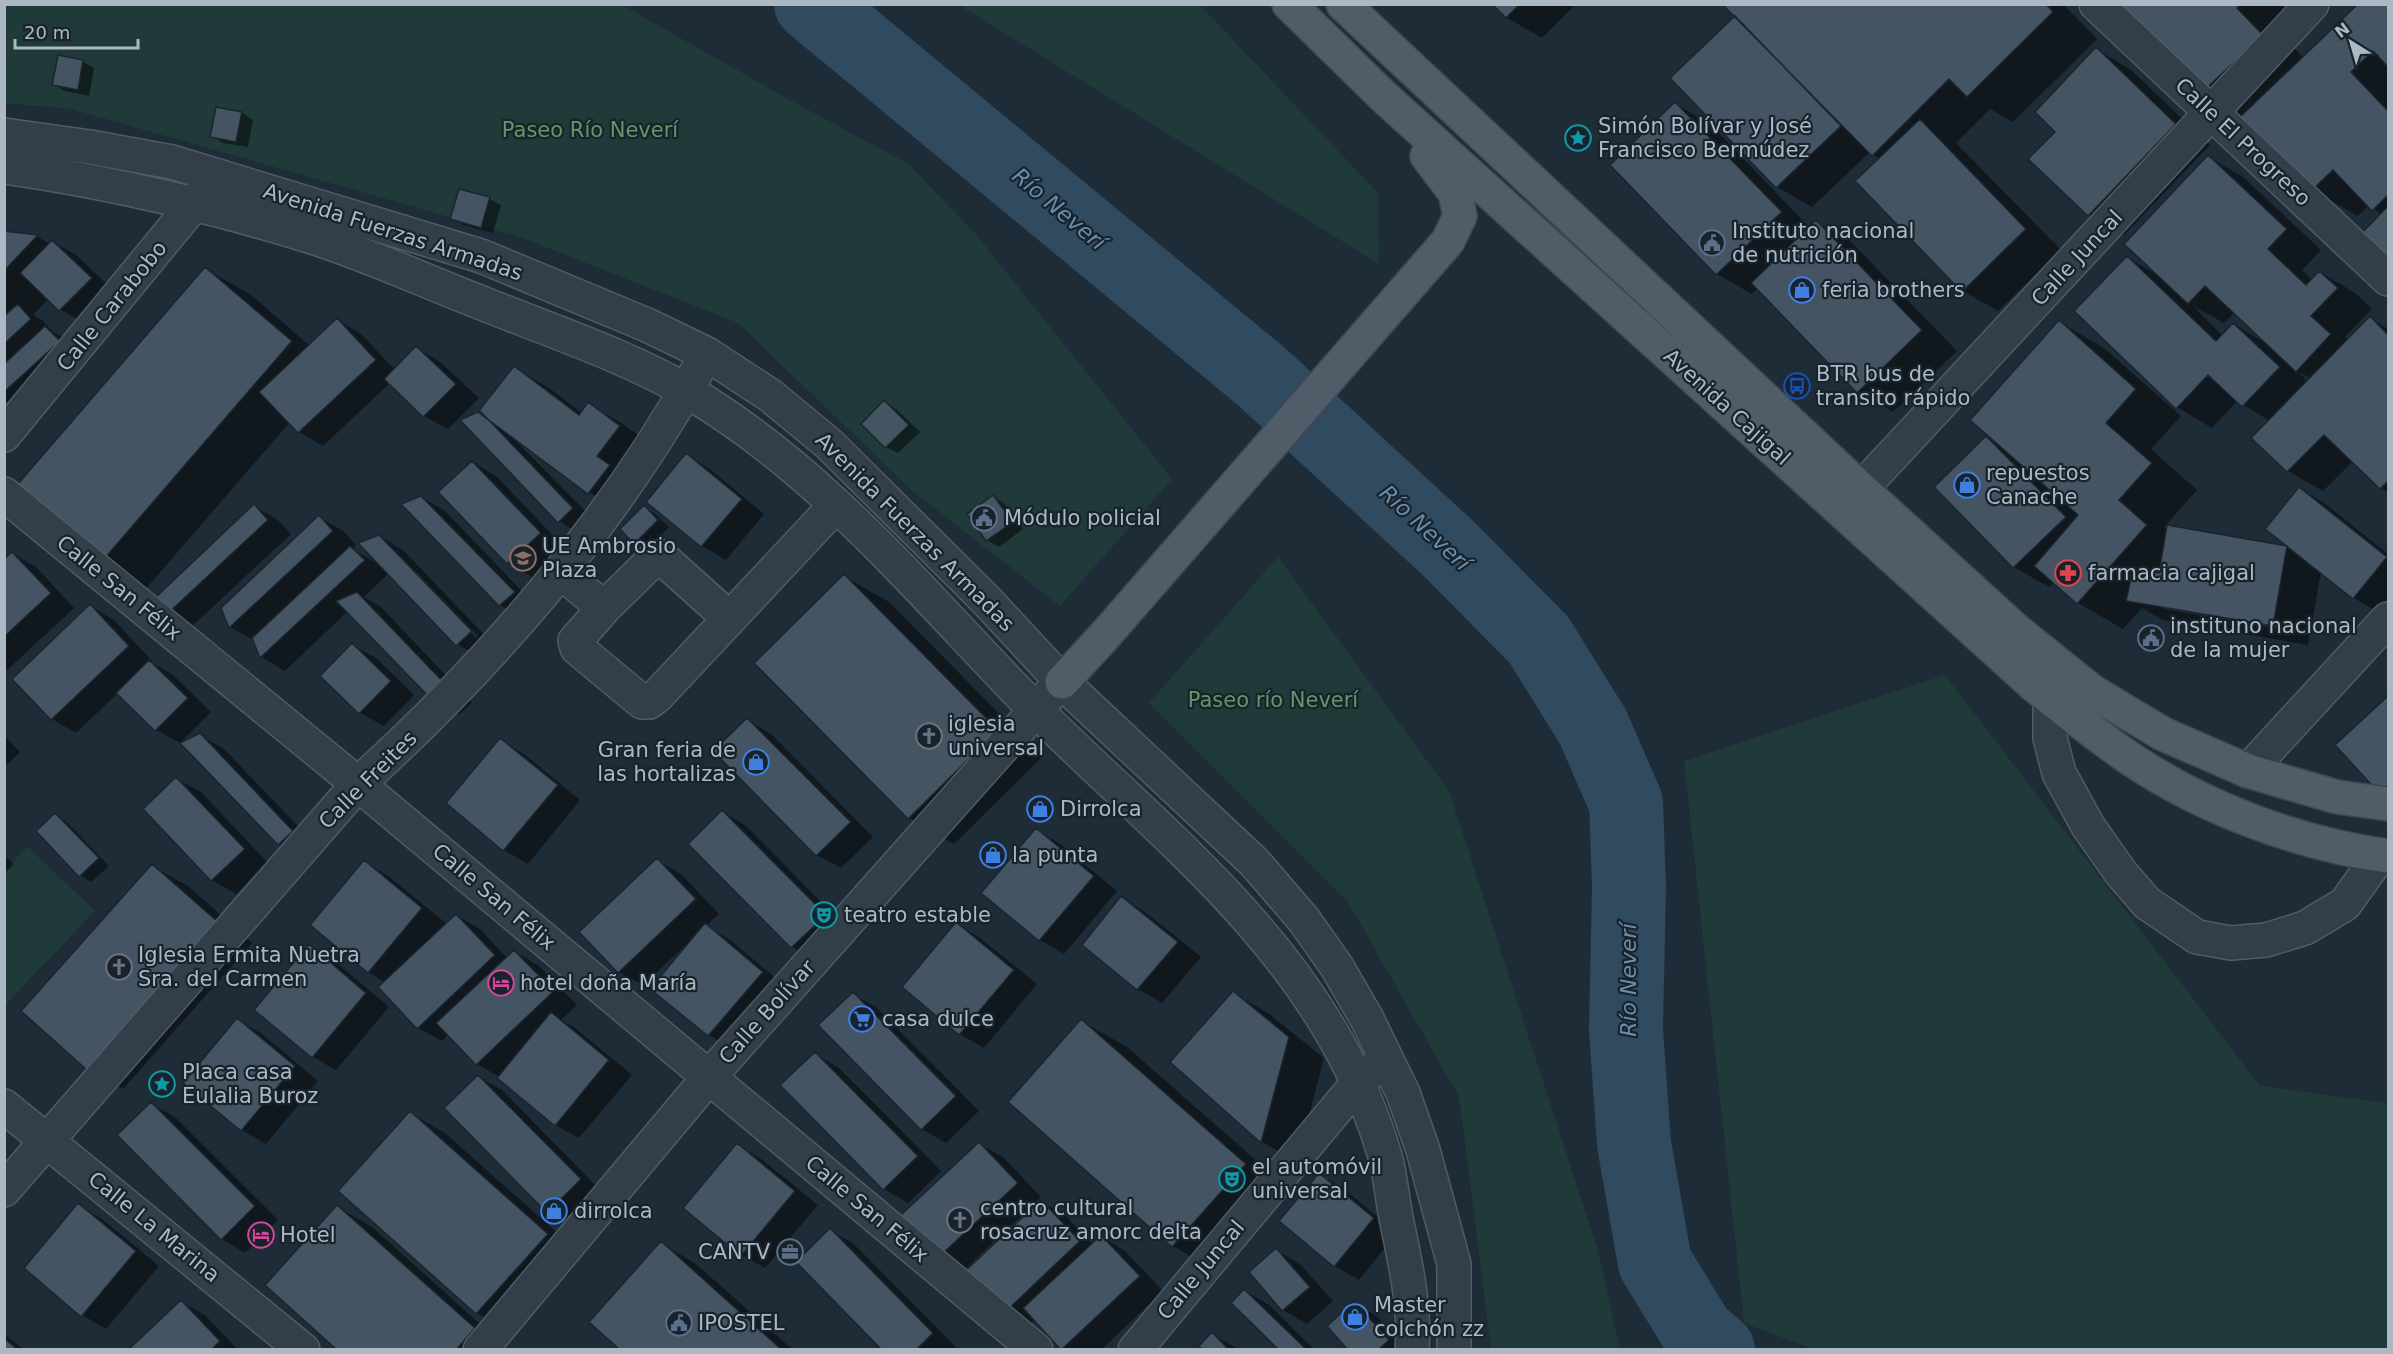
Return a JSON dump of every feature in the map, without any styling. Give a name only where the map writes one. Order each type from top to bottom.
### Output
[{"type":"main road","name":"Avenida Cajigal","points":[[1289,4],[1383,96],[1852,501],[2093,692],[2163,734],[2248,771],[2337,797],[2388,804]]},
{"type":"main road","name":"Avenida Cajigal","points":[[1343,4],[1852,501],[2050,698],[2112,746],[2182,789],[2266,828],[2356,852],[2384,855]]},
{"type":"main road","points":[[1062,682],[1448,241],[1460,216],[1455,193],[1383,96]]},
{"type":"street","name":"Calle El Progreso","points":[[2096,4],[2388,279]]},
{"type":"street","name":"Calle Juncal","points":[[1852,501],[2312,4]]},
{"type":"street","name":"Avenida Fuerzas Armadas","points":[[4,135],[172,162],[481,256],[646,325],[707,354],[771,396],[829,444],[987,601],[1062,682],[1255,863],[1304,920],[1337,967],[1367,1018],[1403,1093],[1424,1150],[1454,1264],[1454,1350]]},
{"type":"street","name":"Avenida Fuerzas Armadas","points":[[4,167],[65,176],[195,204],[317,239],[628,362],[686,391],[744,428],[814,483],[1036,710],[1224,891],[1254,923],[1287,964],[1325,1021],[1358,1083],[1386,1160],[1410,1279],[1412,1350]]},
{"type":"street","name":"Calle Carabobo","points":[[4,435],[217,175]]},
{"type":"street","name":"Calle Freites","points":[[4,1190],[358,784],[482,665],[561,572],[641,463],[707,354]]},
{"type":"street","name":"Calle San Félix","points":[[4,494],[358,784],[1036,1350]]},
{"type":"street","points":[[729,618],[661,557],[656,557],[604,608],[575,641],[577,648],[642,702],[649,702],[657,696],[836,505]]},
{"type":"street","points":[[561,572],[604,608]]},
{"type":"street","points":[[2248,771],[2388,619]]},
{"type":"street","name":"Calle Bolívar","points":[[480,1350],[709,1077],[1062,682]]},
{"type":"street","points":[[2050,698],[2050,738],[2059,773],[2088,826],[2121,873],[2147,903],[2197,937],[2230,943],[2266,940],[2305,928],[2345,904],[2384,855]]},
{"type":"street","name":"Calle Juncal","points":[[1135,1350],[1358,1083],[1386,1058]]},
{"type":"street","name":"Calle La Marina","points":[[4,1106],[303,1350]]},
{"type":"green space","name":"Paseo Río Neverí","points":[[4,5],[622,5],[908,164],[975,233],[1172,479],[1060,606],[911,490],[738,323],[520,237],[71,109],[5,103]]},
{"type":"green space","points":[[959,5],[1200,5],[1378,193],[1379,264]]},
{"type":"green space","name":"Paseo río Neverí","points":[[1278,557],[1449,791],[1598,1251],[1620,1349],[1491,1349],[1459,1097],[1348,902],[1149,703]]},
{"type":"green space","points":[[1945,675],[2260,1086],[2388,1103],[2388,1349],[1816,1350],[1744,1323],[1684,761]]},
{"type":"green space","points":[[27,846],[95,911],[5,1005],[5,870]]},
{"type":"building","points":[[1492,4],[1520,4],[1506,18]]},
{"type":"building","points":[[1722,4],[2046,4],[2053,12],[1967,97],[1949,79],[1872,156]]},
{"type":"building","points":[[2113,4],[2241,4],[2237,8],[2263,35],[2199,95]]},
{"type":"building","points":[[2358,4],[2388,4],[2388,67],[2373,51],[2351,72],[2388,111],[2388,195],[2372,211],[2333,170],[2311,191],[2240,117]]},
{"type":"building","points":[[1735,16],[1841,126],[1776,188],[1670,78]]},
{"type":"building","points":[[2096,47],[2176,124],[2088,216],[2028,159],[2055,132],[2035,112]]},
{"type":"building","points":[[58,55],[83,60],[78,90],[52,85]]},
{"type":"building","points":[[1675,102],[1782,212],[1716,275],[1610,165]]},
{"type":"building","points":[[216,107],[242,112],[236,142],[210,137]]},
{"type":"building","points":[[1920,119],[2026,229],[1962,292],[1855,181]]},
{"type":"building","points":[[2208,155],[2287,229],[2268,249],[2306,285],[2319,271],[2338,288],[2311,316],[2331,334],[2296,372],[2205,286],[2188,304],[2124,244]]},
{"type":"building","points":[[459,189],[490,197],[481,228],[450,219]]},
{"type":"building","points":[[2388,206],[2388,261],[2361,234]]},
{"type":"building","points":[[1816,220],[1922,330],[1857,393],[1751,283]]},
{"type":"building","points":[[4,231],[38,235],[4,271]]},
{"type":"building","points":[[52,240],[92,278],[59,311],[20,273]]},
{"type":"building","points":[[2127,256],[2216,341],[2233,323],[2280,367],[2242,407],[2208,375],[2176,409],[2074,311]]},
{"type":"building","points":[[205,267],[292,341],[98,566],[11,492]]},
{"type":"building","points":[[18,304],[31,319],[4,344],[4,316]]},
{"type":"building","points":[[2370,316],[2388,335],[2388,481],[2380,489],[2324,435],[2287,472],[2251,438]]},
{"type":"building","points":[[337,318],[376,360],[298,433],[259,392]]},
{"type":"building","points":[[2059,320],[2136,389],[2106,423],[2152,463],[2119,500],[2147,525],[2077,604],[2034,566],[2078,515],[1970,420]]},
{"type":"building","points":[[45,326],[60,341],[4,392],[4,364]]},
{"type":"building","points":[[416,346],[456,384],[423,417],[384,379]]},
{"type":"building","points":[[514,366],[579,415],[588,402],[620,426],[597,456],[610,465],[588,494],[478,412]]},
{"type":"building","points":[[884,400],[909,425],[885,448],[861,424]]},
{"type":"building","points":[[480,411],[573,508],[558,523],[460,420]]},
{"type":"building","points":[[1986,436],[2066,517],[2013,568],[1934,487]]},
{"type":"building","points":[[686,453],[742,499],[701,547],[646,502]]},
{"type":"building","points":[[472,461],[541,533],[507,564],[438,492]]},
{"type":"building","points":[[2299,487],[2387,557],[2353,599],[2265,529]]},
{"type":"building","points":[[993,495],[1013,522],[986,541],[967,514]]},
{"type":"building","points":[[421,496],[515,592],[499,606],[401,504]]},
{"type":"building","points":[[254,504],[268,520],[164,617],[156,597]]},
{"type":"building","points":[[644,505],[658,520],[634,544],[620,529]]},
{"type":"building","points":[[319,515],[333,531],[229,628],[221,608]]},
{"type":"building","points":[[2167,525],[2287,546],[2273,626],[2126,601],[2133,569],[2159,573]]},
{"type":"building","points":[[379,535],[472,631],[456,646],[358,543]]},
{"type":"building","points":[[350,546],[365,560],[260,658],[252,638]]},
{"type":"building","points":[[12,552],[51,593],[4,637],[4,559]]},
{"type":"building","points":[[844,574],[998,730],[908,819],[754,663]]},
{"type":"building","points":[[357,592],[449,688],[435,703],[336,601]]},
{"type":"building","points":[[90,604],[129,646],[51,720],[12,679]]},
{"type":"building","points":[[352,643],[391,681],[359,714],[320,676]]},
{"type":"building","points":[[149,660],[188,698],[155,731],[116,693]]},
{"type":"building","points":[[2388,696],[2388,785],[2379,793],[2335,745]]},
{"type":"building","points":[[747,718],[851,822],[816,856],[713,751]]},
{"type":"building","points":[[200,733],[293,831],[278,845],[180,743]]},
{"type":"building","points":[[500,738],[558,785],[503,851],[446,803]]},
{"type":"building","points":[[176,777],[245,849],[211,881],[143,809]]},
{"type":"building","points":[[722,810],[826,915],[791,948],[688,844]]},
{"type":"building","points":[[55,813],[99,858],[79,877],[36,831]]},
{"type":"building","points":[[1036,828],[1094,876],[1039,941],[981,893]]},
{"type":"building","points":[[657,858],[696,899],[618,973],[579,932]]},
{"type":"building","points":[[364,860],[422,908],[368,973],[310,925]]},
{"type":"building","name":"Iglesia Ermita Nuetra Sra. del Carmen","points":[[152,864],[218,922],[87,1070],[21,1011]]},
{"type":"building","points":[[1121,896],[1178,942],[1137,990],[1082,945]]},
{"type":"building","points":[[456,914],[495,955],[417,1029],[378,987]]},
{"type":"building","points":[[956,922],[1014,970],[959,1035],[902,987]]},
{"type":"building","points":[[705,923],[763,972],[708,1036],[650,989]]},
{"type":"building","points":[[309,944],[366,993],[312,1058],[254,1010]]},
{"type":"building","points":[[514,950],[554,991],[476,1065],[436,1023]]},
{"type":"building","points":[[1233,991],[1289,1037],[1261,1143],[1170,1062]]},
{"type":"building","points":[[853,992],[956,1096],[921,1130],[818,1025]]},
{"type":"building","points":[[551,1012],[609,1060],[555,1126],[497,1078]]},
{"type":"building","points":[[237,1018],[295,1066],[241,1131],[183,1083]]},
{"type":"building","points":[[1081,1019],[1246,1164],[1172,1247],[1008,1102]]},
{"type":"building","points":[[815,1052],[918,1156],[883,1190],[780,1085]]},
{"type":"building","points":[[478,1075],[581,1179],[547,1213],[444,1108]]},
{"type":"building","points":[[151,1102],[255,1206],[221,1240],[117,1135]]},
{"type":"building","points":[[410,1111],[548,1234],[476,1314],[338,1191]]},
{"type":"building","points":[[979,1142],[1018,1183],[940,1256],[901,1215]]},
{"type":"building","points":[[737,1143],[795,1191],[741,1256],[683,1208]]},
{"type":"building","points":[[1319,1173],[1374,1218],[1334,1267],[1279,1221]]},
{"type":"building","points":[[1041,1200],[1080,1241],[1002,1315],[963,1273]]},
{"type":"building","points":[[78,1203],[136,1251],[81,1317],[24,1268]]},
{"type":"building","points":[[337,1205],[475,1328],[456,1350],[337,1350],[265,1285]]},
{"type":"building","points":[[830,1228],[933,1333],[916,1350],[882,1350],[796,1262]]},
{"type":"building","points":[[1101,1235],[1140,1276],[1061,1350],[1023,1308]]},
{"type":"building","points":[[661,1241],[782,1350],[620,1350],[589,1322]]},
{"type":"building","points":[[1276,1248],[1310,1287],[1282,1311],[1249,1272]]},
{"type":"building","points":[[1244,1289],[1307,1350],[1279,1350],[1231,1303]]},
{"type":"building","points":[[181,1300],[220,1341],[211,1350],[128,1350]]},
{"type":"building","points":[[1354,1301],[1389,1340],[1378,1350],[1348,1350],[1327,1326]]},
{"type":"building","points":[[1212,1332],[1229,1350],[1202,1350],[1199,1346]]},
{"type":"building","points":[[4,1338],[18,1350],[4,1350]]},
{"type":"waterway","name":"Río Neverí","points":[[811,4],[1262,377],[1449,549],[1539,640],[1593,727],[1626,803],[1629,886],[1626,1029],[1634,1144],[1655,1263],[1698,1333],[1718,1350]]},
{"type":"place","name":"Simón Bolívar y José Francisco Bermúdez","points":[[1578,138]]},
{"type":"place","name":"Instituto nacional de nutrición","points":[[1712,243]]},
{"type":"place","name":"feria brothers","points":[[1802,290]]},
{"type":"place","name":"BTR bus de transito rápido","points":[[1797,386]]},
{"type":"place","name":"repuestos Canache","points":[[1967,485]]},
{"type":"place","name":"Módulo policial","points":[[984,518]]},
{"type":"place","name":"UE Ambrosio Plaza","points":[[523,558]]},
{"type":"place","name":"farmacia cajigal","points":[[2068,573]]},
{"type":"place","name":"instituno nacional de la mujer","points":[[2151,638]]},
{"type":"place","name":"iglesia universal","points":[[929,736]]},
{"type":"place","name":"Gran feria de las hortalizas","points":[[756,762]]},
{"type":"place","name":"Dirrolca","points":[[1040,809]]},
{"type":"place","name":"la punta","points":[[993,855]]},
{"type":"place","name":"teatro estable","points":[[824,915]]},
{"type":"place","name":"Iglesia Ermita Nuetra Sra. del Carmen","points":[[119,967]]},
{"type":"place","name":"hotel doña María","points":[[501,983]]},
{"type":"place","name":"casa dulce","points":[[862,1019]]},
{"type":"place","name":"Placa casa Eulalia Buroz","points":[[162,1084]]},
{"type":"place","name":"el automóvil universal","points":[[1232,1179]]},
{"type":"place","name":"dirrolca","points":[[554,1211]]},
{"type":"place","name":"centro cultural rosacruz amorc delta","points":[[960,1220]]},
{"type":"place","name":"Hotel","points":[[261,1235]]},
{"type":"place","name":"CANTV","points":[[790,1252]]},
{"type":"place","name":"Master colchón zz","points":[[1355,1317]]},
{"type":"place","name":"IPOSTEL","points":[[679,1323]]}]
